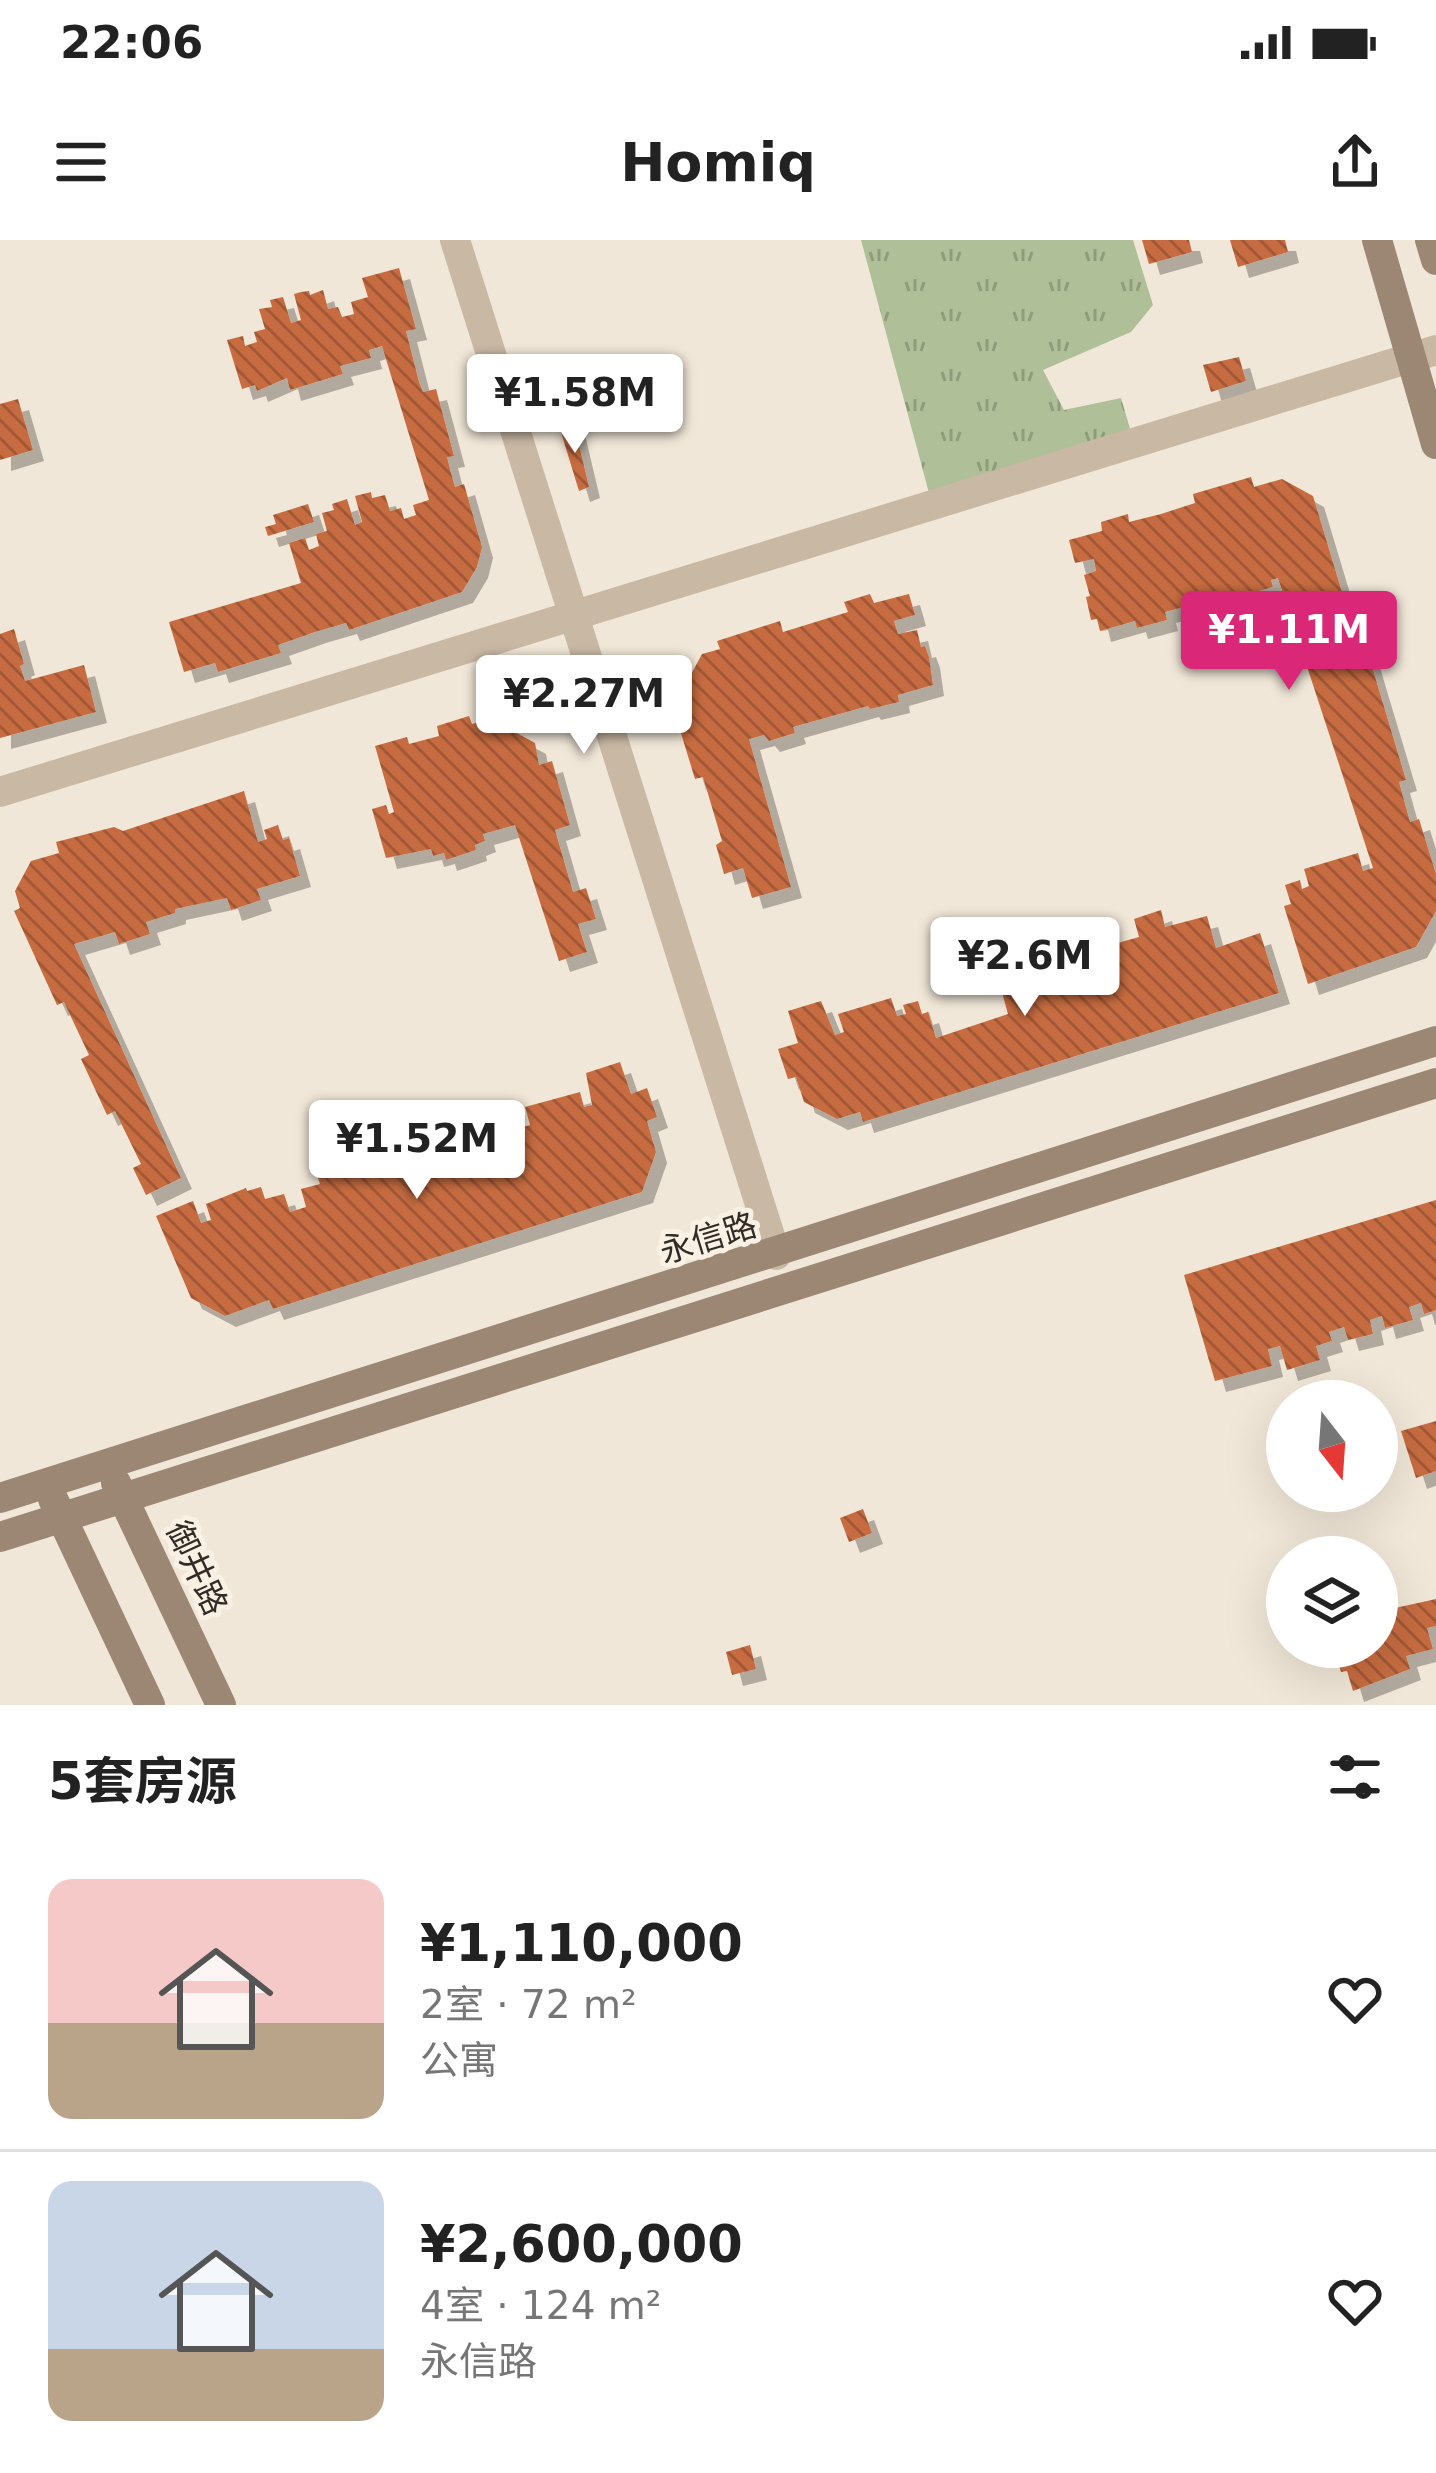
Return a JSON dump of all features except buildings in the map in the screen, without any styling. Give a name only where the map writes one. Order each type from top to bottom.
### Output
[{"type":"street","points":[[455,240],[776,1255]]},
{"type":"street","points":[[1376,240],[1424,353],[1436,444]]},
{"type":"street","points":[[1430,240],[1436,260]]},
{"type":"street","points":[[0,792],[1424,353]]},
{"type":"street","name":"永信路","points":[[0,1498],[776,1255],[1436,1041]]},
{"type":"street","points":[[0,1537],[1436,1083]]},
{"type":"street","name":"御井路","points":[[106,1462],[221,1705]]},
{"type":"street","points":[[46,1483],[150,1705]]},
{"type":"green space","points":[[861,240],[1133,240],[1153,305],[1131,332],[1043,370],[1064,410],[1121,398],[1131,432],[929,493]]}]
